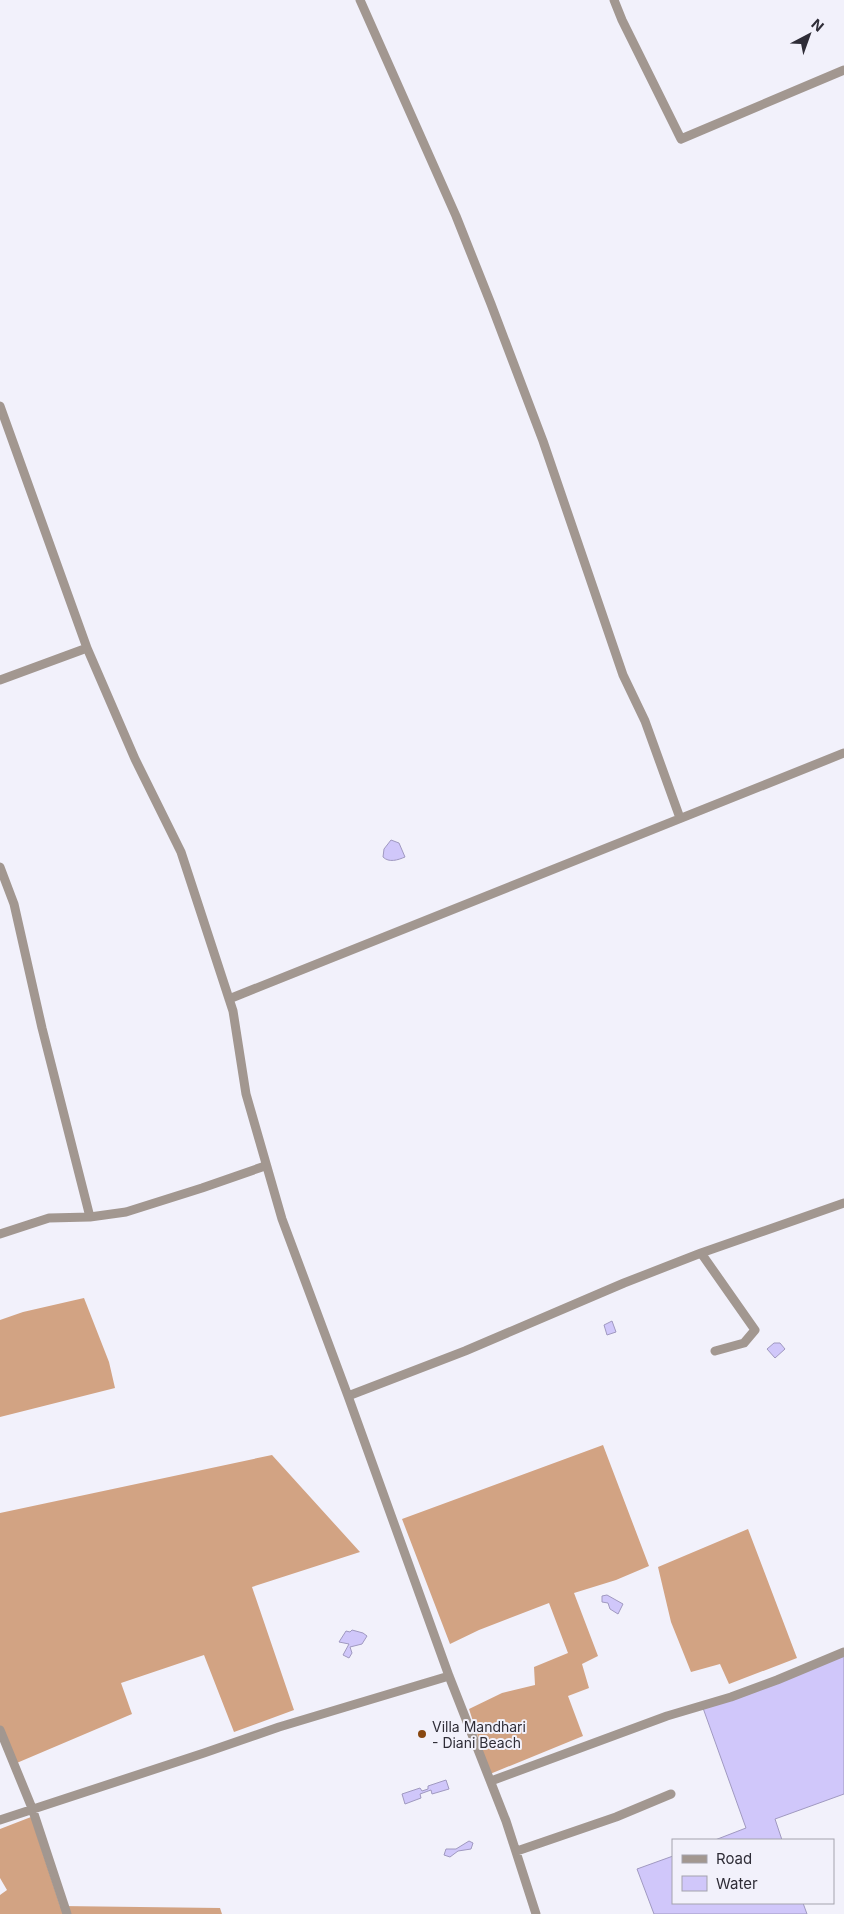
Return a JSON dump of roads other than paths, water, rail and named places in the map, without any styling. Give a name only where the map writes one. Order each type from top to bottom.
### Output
[{"type":"street","points":[[360,0],[456,216],[492,304],[543,441],[623,675],[645,721],[680,818]]},
{"type":"street","points":[[614,0],[681,139],[844,70]]},
{"type":"street","points":[[0,406],[87,648],[135,759],[180,852],[233,1011],[246,1094],[282,1219],[450,1676],[517,1851],[536,1914]]},
{"type":"street","points":[[0,680],[87,648]]},
{"type":"street","points":[[229,999],[844,753]]},
{"type":"street","points":[[0,867],[14,904],[42,1028],[90,1217]]},
{"type":"street","points":[[0,1234],[49,1218],[90,1217],[126,1212],[266,1166]]},
{"type":"street","points":[[348,1396],[465,1351],[624,1283],[701,1253],[844,1203]]},
{"type":"street","points":[[701,1253],[755,1330],[744,1343],[715,1351]]},
{"type":"street","points":[[491,1781],[667,1716],[731,1697],[844,1652]]},
{"type":"street","points":[[0,1820],[288,1724],[450,1676]]},
{"type":"street","points":[[0,1730],[32,1808],[67,1914]]},
{"type":"street","points":[[517,1851],[607,1820],[671,1794]]},
{"type":"water","points":[[391,840],[399,843],[405,857],[391,860],[383,857],[384,849]]},
{"type":"water","points":[[612,1321],[616,1332],[607,1335],[604,1325]]},
{"type":"water","points":[[774,1343],[780,1343],[785,1349],[775,1358],[767,1349]]},
{"type":"water","points":[[607,1595],[623,1604],[618,1614],[610,1609],[608,1603],[602,1602],[602,1596]]},
{"type":"water","points":[[352,1630],[367,1636],[362,1644],[350,1647],[352,1653],[349,1658],[343,1655],[349,1644],[339,1642],[346,1631],[350,1632]]},
{"type":"water","points":[[844,1656],[844,1794],[775,1819],[782,1839],[718,1839],[746,1828],[703,1708]]},
{"type":"water","points":[[446,1780],[449,1789],[432,1794],[431,1790],[420,1794],[421,1798],[405,1804],[402,1794],[420,1788],[422,1791],[428,1789],[428,1786]]},
{"type":"water","points":[[469,1841],[473,1843],[471,1849],[458,1851],[450,1857],[444,1855],[446,1849],[456,1849]]},
{"type":"water","points":[[672,1856],[672,1904],[803,1904],[807,1914],[654,1914],[637,1869]]},
{"type":"place","name":"Villa Mandhari - Diani Beach","points":[[422,1734]]}]
